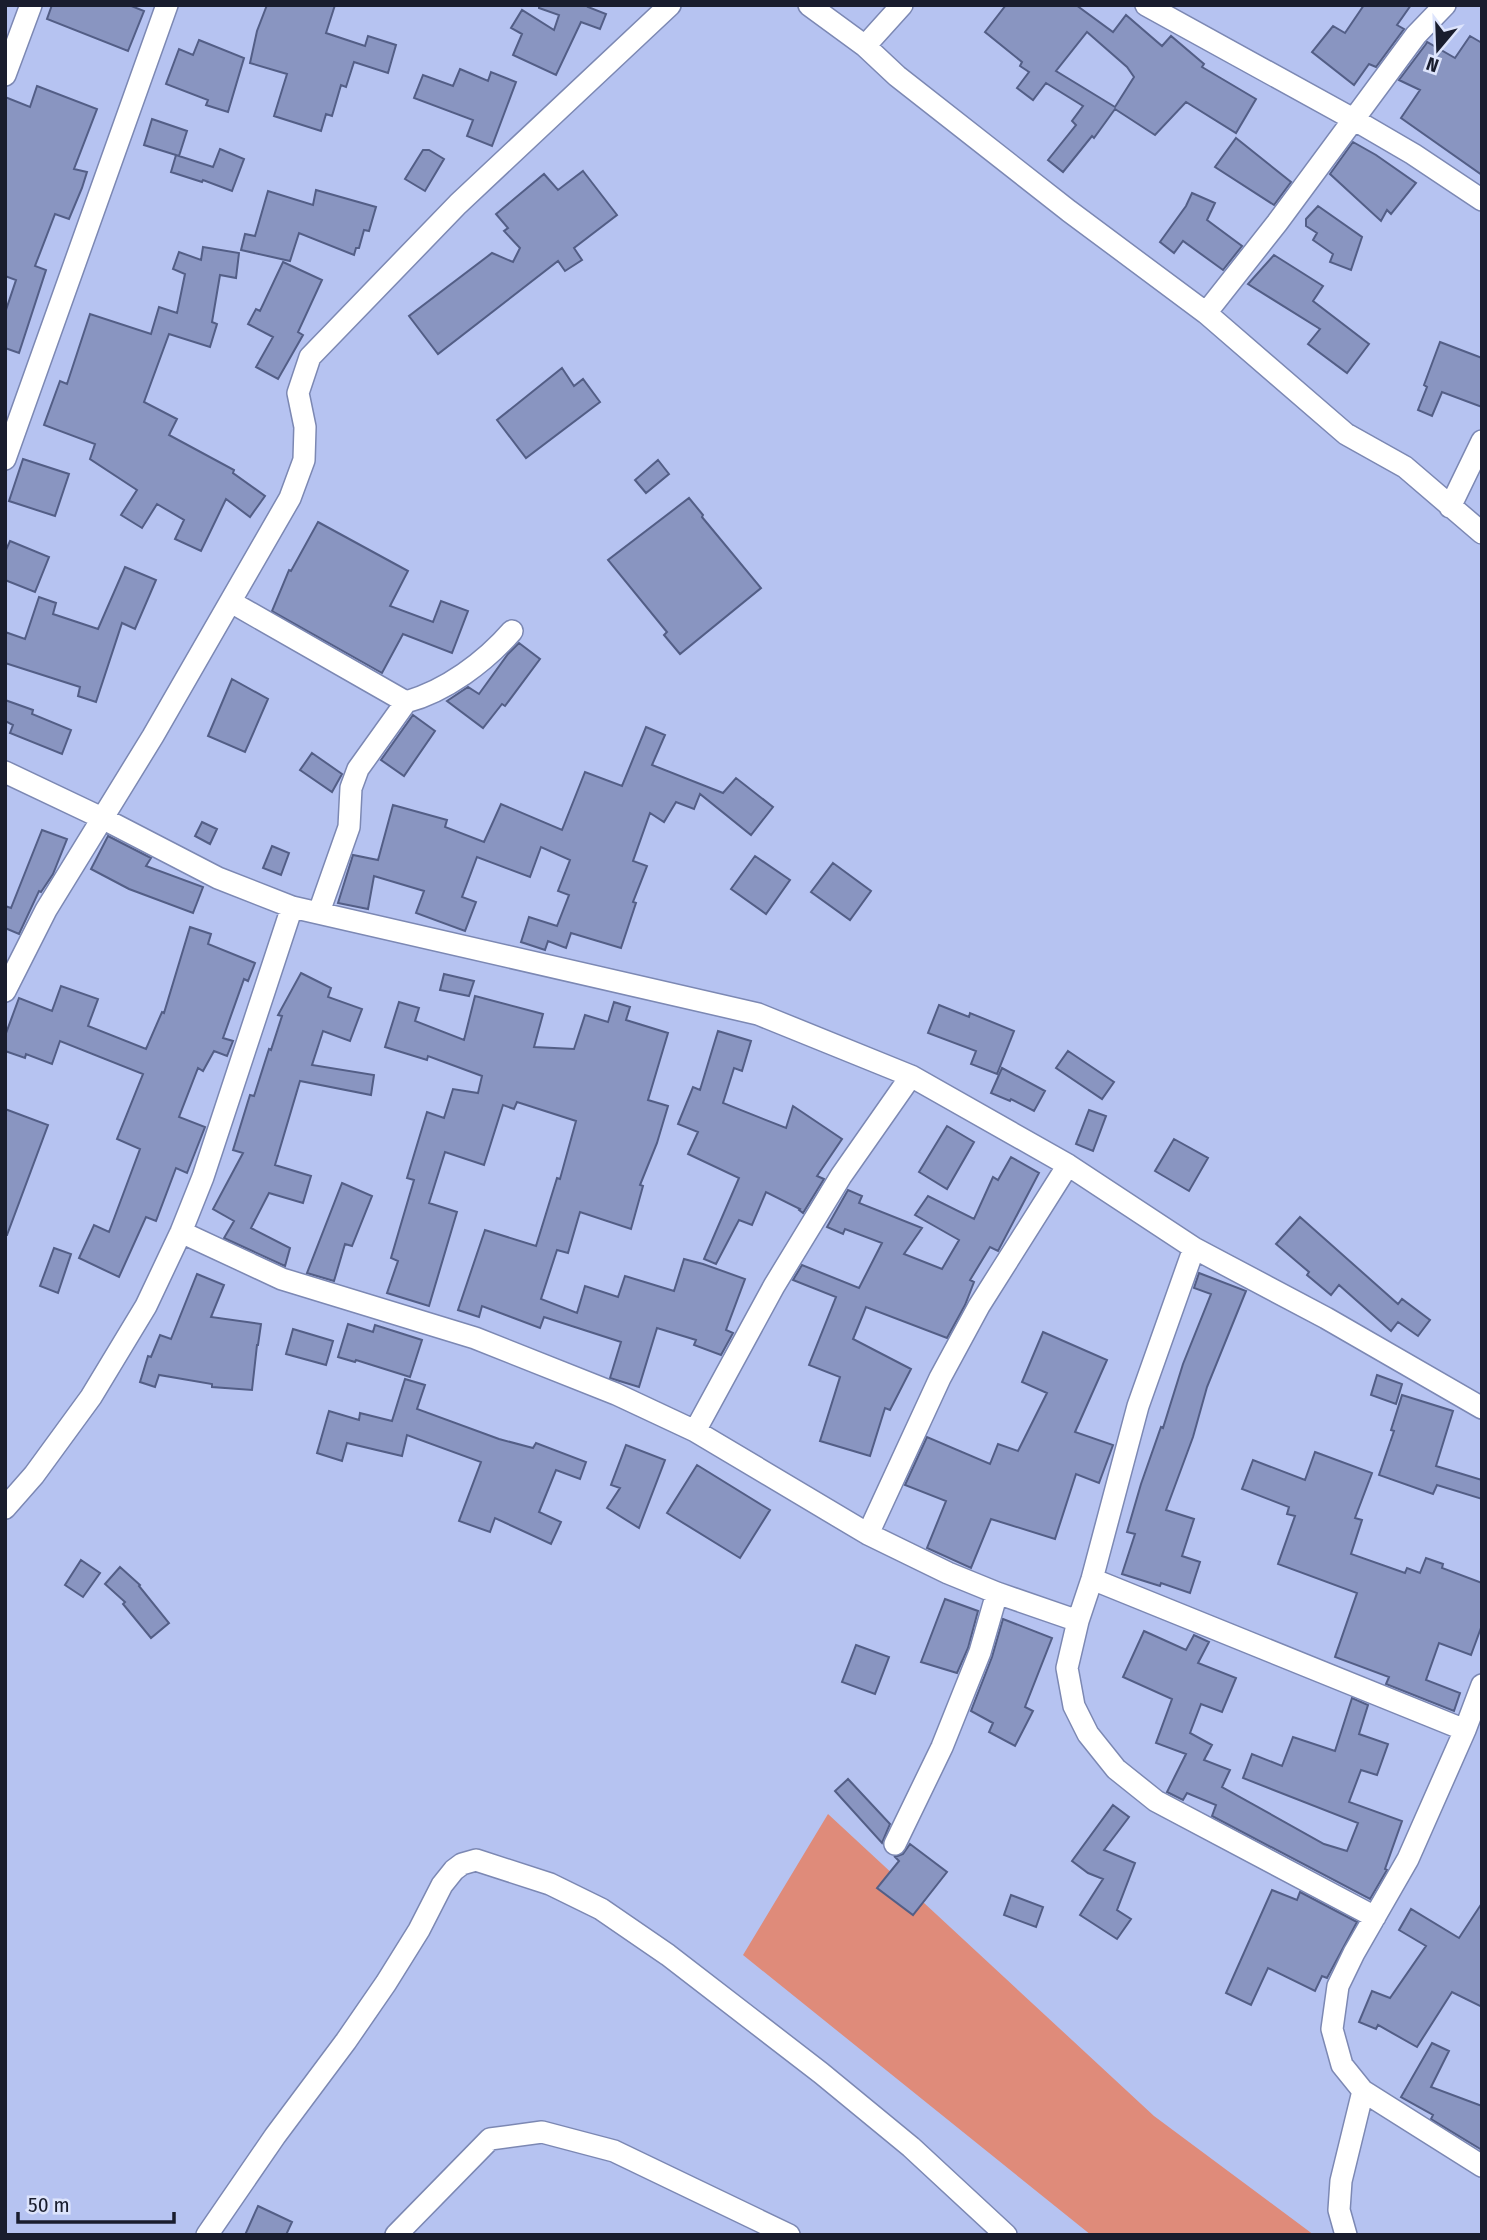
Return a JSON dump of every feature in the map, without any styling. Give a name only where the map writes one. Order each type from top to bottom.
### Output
[{"type":"street","points":[[5,75],[31,5]]},
{"type":"street","points":[[7,446],[167,5]]},
{"type":"street","points":[[5,991],[46,910],[104,819],[290,498],[304,460],[305,427],[298,393],[310,357],[457,204],[670,5]]},
{"type":"street","points":[[809,5],[865,46],[897,76],[999,157],[1206,313],[1346,434],[1405,467],[1482,533]]},
{"type":"street","points":[[865,46],[902,5]]},
{"type":"street","points":[[1146,5],[1353,119],[1413,154],[1482,200]]},
{"type":"street","points":[[1206,313],[1277,223],[1416,35],[1445,5]]},
{"type":"street","points":[[1450,507],[1482,441]]},
{"type":"street","points":[[231,602],[406,702]]},
{"type":"street","points":[[318,912],[349,827],[351,788],[358,769],[406,702],[425,697],[482,662],[512,631]]},
{"type":"street","points":[[5,772],[218,878],[292,907],[758,1014],[911,1076],[1068,1165],[1194,1248],[1326,1318],[1482,1408]]},
{"type":"street","points":[[5,1508],[34,1475],[91,1396],[146,1306],[181,1232],[203,1177],[292,907]]},
{"type":"street","points":[[695,1431],[774,1286],[841,1176],[911,1076]]},
{"type":"street","points":[[868,1534],[946,1366],[979,1306],[1068,1165]]},
{"type":"street","points":[[181,1232],[282,1279],[475,1338],[616,1394],[695,1431],[868,1534],[948,1573],[1078,1621]]},
{"type":"street","points":[[1194,1248],[1138,1406],[1092,1580],[1078,1621],[1067,1668],[1074,1706],[1088,1734],[1116,1769],[1156,1801],[1375,1917]]},
{"type":"street","points":[[1092,1580],[1465,1730]]},
{"type":"street","points":[[895,1844],[943,1747],[979,1652],[997,1593]]},
{"type":"street","points":[[1482,1685],[1408,1859],[1338,1986],[1332,2029],[1342,2065],[1363,2091],[1482,2166]]},
{"type":"street","points":[[207,2235],[386,1983],[419,1930],[442,1885],[462,1864],[476,1860],[561,1889],[601,1909],[667,1955],[821,2073],[911,2147],[1006,2235]]},
{"type":"street","points":[[1346,2235],[1339,2210],[1341,2181],[1363,2091]]},
{"type":"street","points":[[396,2235],[490,2139],[542,2132],[614,2151],[785,2233]]},
{"type":"shaded area","points":[[828,1814],[1154,2116],[1314,2235],[1091,2235],[743,1955]]},
{"type":"building","points":[[52,5],[129,5],[144,11],[128,51],[47,19]]},
{"type":"building","points":[[267,5],[335,5],[326,33],[365,46],[368,36],[396,45],[388,73],[354,62],[346,87],[341,85],[332,116],[326,114],[321,131],[274,116],[287,74],[250,63],[257,31]]},
{"type":"building","points":[[539,5],[589,5],[588,7],[606,14],[600,29],[581,22],[556,75],[513,55],[522,34],[511,28],[522,10],[554,30],[559,15],[539,8]]},
{"type":"building","points":[[1006,5],[1076,5],[1113,32],[1126,15],[1162,46],[1171,36],[1204,64],[1202,67],[1256,99],[1236,133],[1186,102],[1155,135],[1115,109],[1094,138],[1092,136],[1063,172],[1048,160],[1076,125],[1072,121],[1083,106],[1046,83],[1033,100],[1017,88],[1029,72],[1020,66],[1022,62],[985,32]],"holes":[[[1087,32],[1127,67],[1134,77],[1115,107],[1056,71]]]},
{"type":"building","points":[[1364,5],[1411,5],[1397,25],[1404,29],[1376,67],[1369,64],[1354,85],[1312,52],[1333,26],[1345,33]]},
{"type":"building","points":[[1470,36],[1482,43],[1482,175],[1401,118],[1420,90],[1399,80],[1427,42],[1455,58]]},
{"type":"building","points":[[199,40],[244,58],[228,112],[206,105],[208,100],[166,84],[179,49],[193,55]]},
{"type":"building","points":[[460,69],[488,81],[491,72],[516,82],[492,146],[467,136],[473,120],[414,98],[423,75],[453,86]]},
{"type":"building","points":[[37,86],[97,109],[74,169],[87,172],[82,188],[69,219],[55,214],[35,266],[46,270],[19,353],[5,348],[5,313],[16,280],[5,276],[5,97],[30,107]]},
{"type":"building","points":[[152,119],[187,131],[179,156],[144,145]]},
{"type":"building","points":[[1236,138],[1291,182],[1274,205],[1215,167]]},
{"type":"building","points":[[1353,142],[1416,183],[1391,214],[1387,210],[1381,221],[1330,174]]},
{"type":"building","points":[[220,149],[244,159],[232,191],[171,172],[176,155],[213,167]]},
{"type":"building","points":[[423,150],[429,150],[444,159],[425,191],[405,179]]},
{"type":"building","points":[[583,171],[617,215],[574,248],[582,260],[565,271],[558,261],[438,354],[409,316],[492,253],[513,262],[520,248],[504,231],[508,228],[496,214],[544,174],[558,190]]},
{"type":"building","points":[[316,190],[376,207],[369,231],[364,230],[354,255],[299,233],[290,261],[241,250],[245,234],[255,236],[268,191],[313,205]]},
{"type":"building","points":[[1192,193],[1215,203],[1207,220],[1242,246],[1223,270],[1183,241],[1174,253],[1160,242]]},
{"type":"building","points":[[1318,206],[1362,237],[1351,270],[1330,262],[1333,254],[1313,240],[1317,233],[1306,226],[1306,219]]},
{"type":"building","points":[[203,247],[239,253],[236,278],[220,275],[212,322],[217,324],[210,347],[169,334],[144,402],[177,419],[169,435],[234,470],[233,473],[265,496],[250,517],[226,499],[201,551],[175,539],[184,520],[157,504],[142,528],[121,515],[137,490],[90,459],[95,444],[44,425],[60,381],[67,384],[90,314],[151,334],[159,307],[177,313],[185,274],[173,269],[179,252],[201,260]]},
{"type":"building","points":[[1274,255],[1323,286],[1313,301],[1369,344],[1347,373],[1308,344],[1320,329],[1248,284]]},
{"type":"building","points":[[283,262],[322,280],[298,332],[303,335],[278,379],[256,367],[273,337],[248,324],[256,309],[260,311]]},
{"type":"building","points":[[1440,342],[1482,358],[1482,407],[1442,392],[1432,416],[1418,410]]},
{"type":"building","points":[[562,368],[574,386],[583,379],[600,402],[526,458],[497,420]]},
{"type":"building","points":[[23,459],[69,474],[55,516],[9,501]]},
{"type":"building","points":[[658,460],[669,474],[646,493],[635,480]]},
{"type":"building","points":[[689,498],[761,588],[680,654],[664,635],[667,632],[608,560]]},
{"type":"building","points":[[318,522],[408,571],[390,606],[433,622],[441,601],[468,611],[452,653],[403,634],[382,673],[272,611],[289,570],[291,571]]},
{"type":"building","points":[[10,541],[49,557],[35,592],[5,580],[5,552]]},
{"type":"building","points":[[125,567],[156,580],[135,629],[122,623],[96,702],[78,696],[80,687],[5,663],[5,632],[25,639],[39,597],[56,603],[53,614],[98,629]]},
{"type":"building","points":[[519,643],[540,659],[505,706],[502,704],[483,728],[447,701],[468,687],[479,694]]},
{"type":"building","points":[[232,679],[268,699],[245,752],[208,736]]},
{"type":"building","points":[[5,700],[33,710],[32,714],[71,730],[62,754],[10,733],[13,725],[5,721]]},
{"type":"building","points":[[413,715],[435,731],[404,776],[381,760]]},
{"type":"building","points":[[646,727],[665,735],[652,765],[723,793],[736,778],[773,807],[751,835],[700,794],[694,809],[676,802],[664,822],[650,813],[633,861],[647,866],[633,902],[636,903],[621,948],[571,933],[566,948],[548,941],[545,950],[521,942],[529,917],[557,926],[569,895],[558,891],[570,860],[541,847],[530,877],[477,857],[462,897],[476,902],[465,931],[416,913],[424,891],[374,876],[368,909],[338,903],[353,855],[378,860],[393,805],[447,820],[445,827],[484,842],[501,804],[562,830],[585,772],[622,786]]},
{"type":"building","points":[[312,753],[342,774],[332,792],[300,770]]},
{"type":"building","points":[[202,822],[217,829],[210,844],[195,836]]},
{"type":"building","points":[[42,830],[67,839],[53,874],[41,892],[39,891],[19,934],[5,928],[5,906],[11,908]]},
{"type":"building","points":[[108,836],[151,858],[146,866],[203,887],[193,913],[129,889],[91,869]]},
{"type":"building","points":[[272,846],[289,853],[281,875],[263,868]]},
{"type":"building","points":[[755,856],[790,880],[766,914],[731,889]]},
{"type":"building","points":[[833,863],[871,891],[850,920],[811,892]]},
{"type":"building","points":[[190,927],[211,934],[208,944],[255,963],[248,981],[244,979],[223,1038],[233,1041],[227,1056],[214,1051],[203,1071],[198,1068],[179,1117],[205,1127],[187,1173],[176,1168],[156,1221],[146,1217],[119,1277],[79,1258],[94,1225],[109,1232],[140,1149],[117,1139],[143,1074],[60,1041],[52,1064],[26,1054],[25,1058],[5,1051],[5,1036],[19,998],[52,1011],[61,986],[98,999],[88,1026],[146,1049],[162,1012],[164,1013]]},
{"type":"building","points":[[301,973],[331,988],[328,997],[362,1009],[350,1041],[323,1031],[312,1065],[374,1075],[371,1095],[300,1081],[275,1165],[311,1176],[303,1203],[269,1193],[251,1228],[290,1248],[285,1266],[224,1238],[234,1221],[213,1209],[243,1153],[233,1150],[250,1095],[254,1096],[269,1049],[271,1050],[282,1016],[278,1015]]},
{"type":"building","points":[[444,974],[474,981],[469,996],[440,990]]},
{"type":"building","points":[[475,996],[543,1014],[534,1047],[574,1049],[585,1015],[608,1022],[614,1002],[630,1007],[626,1020],[668,1033],[648,1100],[668,1106],[640,1185],[643,1186],[631,1229],[580,1212],[568,1253],[557,1250],[541,1299],[577,1313],[585,1286],[618,1297],[625,1276],[674,1291],[684,1259],[703,1264],[745,1279],[726,1330],[733,1333],[721,1355],[694,1345],[696,1340],[657,1328],[639,1387],[610,1378],[621,1342],[544,1317],[540,1328],[482,1306],[479,1317],[458,1310],[485,1230],[536,1246],[557,1178],[560,1179],[576,1121],[517,1102],[514,1109],[503,1105],[484,1165],[445,1152],[429,1203],[457,1212],[429,1306],[387,1293],[398,1261],[391,1258],[414,1180],[407,1178],[427,1112],[444,1118],[453,1089],[478,1093],[482,1076],[428,1056],[427,1060],[385,1047],[399,1002],[419,1008],[415,1021],[464,1040]]},
{"type":"building","points":[[939,1005],[969,1017],[970,1013],[1014,1031],[997,1074],[971,1064],[976,1051],[928,1033]]},
{"type":"building","points":[[718,1031],[751,1041],[742,1071],[734,1068],[723,1103],[786,1128],[793,1106],[842,1139],[817,1176],[824,1179],[803,1213],[766,1192],[752,1225],[739,1220],[716,1264],[704,1259],[739,1178],[688,1154],[698,1132],[678,1124],[693,1087],[700,1090]]},
{"type":"building","points":[[1068,1051],[1114,1082],[1102,1099],[1056,1068]]},
{"type":"building","points":[[1002,1068],[1045,1091],[1034,1111],[1011,1099],[1010,1101],[991,1093]]},
{"type":"building","points":[[5,1109],[48,1125],[7,1235],[5,1235]]},
{"type":"building","points":[[1089,1110],[1106,1116],[1093,1151],[1076,1144]]},
{"type":"building","points":[[947,1126],[974,1142],[947,1189],[919,1172]]},
{"type":"building","points":[[1174,1139],[1208,1158],[1189,1191],[1155,1171]]},
{"type":"building","points":[[1011,1157],[1039,1173],[998,1251],[990,1247],[970,1280],[974,1282],[965,1305],[947,1338],[866,1307],[853,1339],[911,1369],[890,1410],[885,1408],[870,1456],[820,1441],[840,1377],[809,1365],[836,1297],[793,1280],[802,1265],[859,1288],[882,1243],[845,1229],[843,1234],[827,1227],[848,1190],[862,1196],[859,1203],[922,1228],[904,1254],[942,1269],[959,1240],[915,1215],[928,1196],[974,1219],[993,1177],[998,1180]]},
{"type":"building","points":[[342,1183],[372,1196],[352,1246],[345,1244],[334,1281],[307,1273]]},
{"type":"building","points":[[1300,1217],[1398,1304],[1402,1299],[1430,1320],[1418,1336],[1398,1322],[1391,1331],[1339,1285],[1331,1295],[1276,1244]]},
{"type":"building","points":[[54,1248],[71,1254],[58,1293],[40,1286]]},
{"type":"building","points":[[1199,1273],[1246,1291],[1207,1387],[1193,1437],[1166,1510],[1194,1519],[1182,1556],[1200,1562],[1190,1593],[1122,1574],[1135,1534],[1127,1532],[1141,1484],[1211,1294],[1194,1288]]},
{"type":"building","points":[[197,1274],[224,1285],[211,1317],[261,1324],[252,1390],[212,1387],[212,1384],[159,1375],[155,1387],[140,1382],[148,1356],[151,1357],[160,1335],[171,1339]]},
{"type":"building","points":[[348,1324],[373,1332],[375,1325],[422,1340],[410,1377],[338,1357]]},
{"type":"building","points":[[293,1329],[333,1341],[326,1365],[286,1354]]},
{"type":"building","points":[[1043,1332],[1107,1360],[1075,1432],[1113,1445],[1099,1483],[1076,1474],[1055,1539],[991,1519],[971,1568],[927,1548],[946,1501],[905,1485],[927,1437],[990,1464],[998,1444],[1018,1451],[1047,1393],[1022,1382]]},
{"type":"building","points":[[1377,1375],[1402,1384],[1396,1404],[1371,1395]]},
{"type":"building","points":[[405,1379],[425,1385],[417,1409],[499,1439],[533,1448],[536,1443],[586,1462],[580,1479],[556,1470],[539,1512],[561,1522],[551,1544],[495,1518],[490,1532],[459,1521],[481,1462],[407,1435],[402,1456],[347,1443],[342,1461],[317,1453],[329,1411],[359,1420],[360,1413],[392,1421]]},
{"type":"building","points":[[1402,1395],[1453,1411],[1436,1466],[1482,1480],[1482,1499],[1437,1485],[1433,1494],[1379,1475],[1394,1431],[1391,1430]]},
{"type":"building","points":[[626,1445],[665,1460],[639,1528],[607,1508],[620,1488],[611,1485]]},
{"type":"building","points":[[1315,1452],[1372,1473],[1355,1518],[1362,1520],[1351,1554],[1405,1573],[1407,1568],[1420,1573],[1426,1558],[1443,1564],[1442,1568],[1482,1583],[1482,1625],[1471,1655],[1439,1643],[1426,1680],[1460,1693],[1454,1711],[1386,1684],[1389,1677],[1335,1657],[1357,1593],[1278,1564],[1295,1516],[1287,1514],[1289,1507],[1242,1489],[1253,1460],[1305,1480]]},
{"type":"building","points":[[697,1465],[770,1510],[740,1558],[667,1513]]},
{"type":"building","points":[[81,1560],[100,1573],[83,1597],[65,1585]]},
{"type":"building","points":[[120,1567],[140,1585],[169,1623],[151,1638],[123,1604],[125,1602],[105,1584]]},
{"type":"building","points":[[945,1599],[978,1611],[968,1648],[957,1673],[921,1662]]},
{"type":"building","points":[[1003,1619],[1052,1638],[1025,1707],[1033,1711],[1015,1746],[989,1732],[993,1723],[971,1711]]},
{"type":"building","points":[[1144,1631],[1186,1650],[1194,1635],[1209,1642],[1198,1663],[1236,1678],[1222,1712],[1201,1704],[1190,1733],[1212,1745],[1204,1760],[1230,1770],[1222,1787],[1324,1844],[1347,1851],[1358,1823],[1243,1778],[1252,1754],[1282,1766],[1293,1737],[1335,1751],[1352,1698],[1368,1705],[1359,1734],[1388,1744],[1377,1775],[1361,1770],[1349,1802],[1402,1821],[1385,1869],[1387,1870],[1370,1899],[1212,1816],[1216,1805],[1187,1793],[1183,1800],[1167,1792],[1186,1754],[1156,1743],[1172,1699],[1123,1677]]},
{"type":"building","points":[[856,1645],[889,1657],[875,1694],[842,1682]]},
{"type":"building","points":[[848,1779],[890,1824],[882,1843],[835,1791]]},
{"type":"building","points":[[1113,1805],[1129,1817],[1104,1850],[1135,1863],[1117,1910],[1131,1919],[1117,1939],[1080,1915],[1103,1879],[1088,1873],[1072,1861]]},
{"type":"building","points":[[910,1844],[947,1872],[913,1915],[877,1888],[899,1861],[895,1857],[903,1854]]},
{"type":"building","points":[[1272,1890],[1297,1900],[1300,1892],[1357,1922],[1327,1978],[1322,1976],[1315,1991],[1268,1968],[1251,2005],[1226,1993]]},
{"type":"building","points":[[1011,1895],[1043,1907],[1036,1927],[1004,1915]]},
{"type":"building","points":[[1482,1903],[1482,2007],[1452,1992],[1417,2047],[1378,2025],[1376,2029],[1359,2022],[1372,1991],[1390,1998],[1426,1946],[1399,1930],[1411,1909],[1459,1938]]},
{"type":"building","points":[[1432,2043],[1449,2051],[1431,2087],[1482,2106],[1482,2150],[1431,2119],[1433,2115],[1401,2097]]},
{"type":"building","points":[[258,2206],[292,2222],[286,2235],[245,2235]]}]
